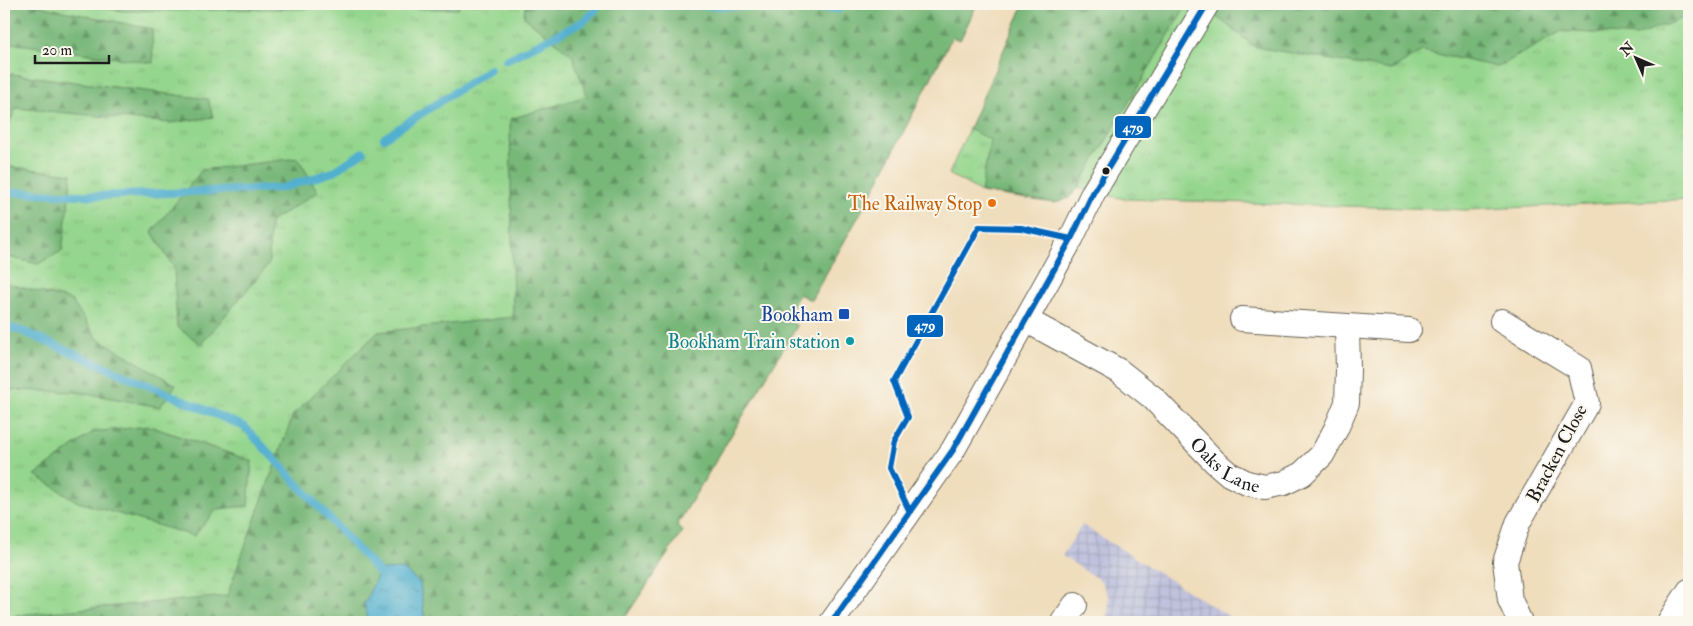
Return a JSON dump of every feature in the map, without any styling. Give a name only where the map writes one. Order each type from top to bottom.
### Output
[{"type":"street","points":[[832,622],[953,450],[1071,239],[1093,193],[1207,4]]},
{"type":"street","points":[[1242,319],[1409,330]]},
{"type":"street","name":"Oaks Lane","points":[[1026,320],[1119,371],[1152,397],[1229,474],[1247,483],[1265,487],[1284,483],[1302,474],[1322,455],[1336,429],[1347,403],[1347,327]]},
{"type":"street","name":"Bracken Close","points":[[1502,321],[1579,368],[1587,402],[1518,524],[1505,562],[1510,600],[1520,622]]},
{"type":"street","points":[[1669,622],[1689,591]]},
{"type":"shaded area","points":[[1082,525],[1238,622],[1104,622],[1108,615],[1109,597],[1101,581],[1062,556]]},
{"type":"green space","points":[[4,4],[977,4],[960,40],[952,37],[873,191],[811,300],[799,294],[785,319],[797,326],[677,525],[683,531],[622,622],[4,622]]},
{"type":"green space","points":[[4,4],[29,4],[152,29],[153,63],[4,42]]},
{"type":"green space","points":[[81,4],[459,4],[458,9],[352,8],[122,11]]},
{"type":"green space","points":[[525,4],[977,4],[960,40],[952,37],[873,191],[811,300],[799,294],[785,319],[797,326],[677,525],[683,531],[622,622],[10,622],[16,615],[227,596],[293,415],[378,332],[513,317],[510,119],[587,96],[572,55],[524,17]]},
{"type":"green space","points":[[1024,4],[1689,4],[1689,199],[1467,210],[1125,199],[1078,188],[1069,198],[1055,203],[981,192],[949,174]]},
{"type":"green space","points":[[1024,4],[1187,4],[1078,188],[1069,198],[1055,203],[981,192],[990,140],[969,129]]},
{"type":"green space","points":[[1223,4],[1689,4],[1689,16],[1636,36],[1562,31],[1498,67],[1422,51],[1392,70],[1255,47],[1216,16]]},
{"type":"green space","points":[[4,73],[208,99],[213,117],[170,123],[16,108],[4,135]]},
{"type":"green space","points":[[298,158],[318,192],[270,222],[269,264],[201,344],[177,327],[174,268],[152,232],[202,170]]},
{"type":"green space","points":[[4,166],[72,174],[62,251],[38,264],[4,256]]},
{"type":"green space","points":[[4,283],[71,300],[97,338],[176,385],[160,407],[78,392],[4,390]]},
{"type":"green space","points":[[149,426],[252,461],[248,506],[217,509],[194,536],[78,502],[35,475],[93,432]]},
{"type":"water","points":[[403,569],[420,583],[425,621],[369,622],[364,604],[380,570]]},
{"type":"waterway","points":[[506,60],[584,21],[601,4]]},
{"type":"waterway","points":[[636,4],[839,9]]},
{"type":"waterway","points":[[384,138],[490,69]]},
{"type":"waterway","points":[[4,196],[15,192],[99,196],[282,188],[333,172],[363,152]]},
{"type":"waterway","points":[[4,326],[22,331],[245,427],[385,579]]},
{"type":"transit line","name":"479","points":[[832,622],[953,450],[1071,239],[1093,193],[1207,4]]},
{"type":"transit line","name":"479","points":[[910,512],[889,468],[894,441],[908,417],[894,381],[979,227],[1021,228],[1071,239]]},
{"type":"place","name":"The Railway Stop","points":[[992,203]]},
{"type":"place","name":"Bookham","points":[[844,314]]},
{"type":"place","name":"Bookham Train station","points":[[850,341]]}]
